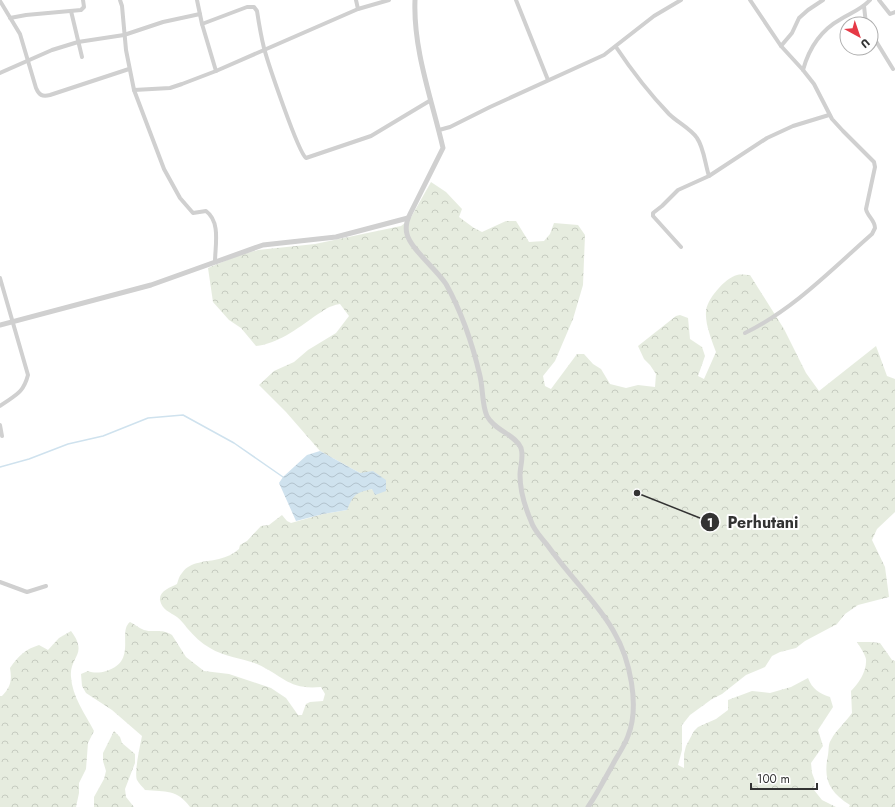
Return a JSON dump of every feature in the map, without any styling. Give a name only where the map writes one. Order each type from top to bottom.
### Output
[{"type":"street","points":[[10,18],[83,9],[83,0]]},
{"type":"street","points":[[120,0],[122,6],[128,69],[134,90],[146,118],[152,142],[177,193],[193,213],[206,211],[214,220],[215,262]]},
{"type":"street","points":[[197,0],[202,24],[216,71]]},
{"type":"street","points":[[356,0],[358,9]]},
{"type":"street","points":[[134,90],[170,88],[216,71],[358,9],[389,0]]},
{"type":"street","points":[[415,0],[414,15],[417,36],[443,151],[408,218],[406,230],[410,240],[446,285],[462,320],[475,357],[487,417],[496,427],[517,442],[522,449],[520,475],[521,486],[531,522],[554,555],[606,618],[616,633],[632,682],[634,695],[631,725],[624,745],[601,788],[588,807]]},
{"type":"street","points":[[516,0],[548,80]]},
{"type":"street","points":[[439,130],[594,60],[616,47],[654,16],[681,0]]},
{"type":"street","points":[[745,333],[777,315],[799,299],[874,232],[875,225],[866,209],[875,164],[872,159],[837,125],[829,115],[814,84],[781,46],[750,0]]},
{"type":"street","points":[[781,46],[792,33],[799,18],[823,0]]},
{"type":"street","points":[[803,70],[806,59],[819,37],[828,27],[864,6],[870,0]]},
{"type":"street","points":[[879,0],[890,14],[895,12]]},
{"type":"street","points":[[0,1],[20,34],[38,93],[44,96],[128,69]]},
{"type":"street","points":[[864,6],[865,16]]},
{"type":"street","points":[[202,24],[248,7],[254,7],[257,11],[264,50],[288,118],[302,153],[306,158],[371,136],[431,100]]},
{"type":"street","points":[[71,11],[82,57]]},
{"type":"street","points":[[0,73],[52,50],[78,42],[124,35],[163,22],[200,14]]},
{"type":"street","points":[[879,46],[893,69]]},
{"type":"street","points":[[616,47],[629,68],[647,91],[676,120],[692,132],[697,138],[700,143],[708,176]]},
{"type":"street","points":[[681,247],[654,218],[653,214],[678,190],[708,176],[767,138],[794,126],[829,115]]},
{"type":"street","points":[[0,326],[151,285],[263,245],[336,237],[408,218]]},
{"type":"street","points":[[0,278],[28,375],[22,390],[18,395],[0,406]]},
{"type":"street","points":[[0,424],[2,436]]},
{"type":"street","points":[[0,582],[27,592],[46,586]]},
{"type":"green space","points":[[431,182],[446,192],[462,209],[459,217],[482,232],[506,221],[516,221],[529,242],[544,241],[550,234],[554,223],[578,225],[585,235],[583,285],[573,319],[555,361],[543,376],[545,386],[551,389],[577,354],[584,354],[593,364],[601,369],[610,384],[626,388],[638,385],[655,387],[656,374],[644,359],[638,346],[676,316],[680,315],[688,318],[690,339],[702,347],[705,356],[698,376],[704,379],[716,352],[707,322],[707,307],[717,290],[727,280],[739,275],[750,275],[784,329],[806,373],[819,391],[876,346],[887,376],[895,379],[895,512],[877,529],[872,540],[885,567],[889,597],[858,605],[845,614],[837,624],[805,641],[796,648],[780,652],[772,656],[765,667],[746,675],[722,694],[712,699],[690,715],[682,725],[682,750],[678,765],[684,768],[684,754],[686,746],[694,731],[698,727],[716,719],[728,710],[728,700],[752,691],[770,693],[791,687],[808,678],[817,690],[830,697],[833,707],[818,730],[823,746],[811,763],[815,781],[814,790],[822,800],[836,807],[190,807],[176,794],[170,792],[145,790],[137,780],[137,766],[142,736],[112,710],[86,693],[82,686],[81,674],[88,671],[106,671],[116,667],[124,654],[125,633],[130,622],[144,630],[161,631],[172,635],[186,657],[204,671],[229,674],[271,688],[286,698],[298,715],[302,715],[306,704],[310,702],[323,701],[325,694],[321,687],[293,684],[257,664],[215,651],[195,637],[178,618],[164,608],[160,600],[161,594],[177,584],[181,574],[189,566],[232,554],[239,549],[240,545],[247,541],[261,526],[269,525],[282,515],[291,523],[323,514],[347,510],[353,496],[357,492],[374,489],[386,491],[360,473],[320,451],[286,412],[259,385],[274,371],[294,362],[308,350],[336,333],[349,316],[340,304],[327,308],[294,331],[279,339],[264,345],[256,346],[241,328],[229,320],[213,302],[208,268],[237,256],[258,250],[315,244],[401,226],[410,219]]},
{"type":"green space","points":[[71,631],[78,645],[77,655],[71,670],[72,684],[80,705],[94,731],[88,743],[86,769],[79,783],[79,793],[76,807],[0,807],[0,696],[2,696],[9,686],[11,680],[10,668],[26,651],[39,645],[48,650],[59,638]]},
{"type":"green space","points":[[857,642],[880,643],[892,660],[895,661],[895,807],[849,807],[850,805],[832,790],[827,778],[826,771],[829,743],[852,713],[851,691],[860,681],[865,668],[866,659]]},
{"type":"green space","points":[[114,731],[120,737],[122,743],[135,754],[135,763],[125,789],[126,797],[134,807],[94,807],[94,797],[104,779],[106,771],[103,761],[103,753]]},
{"type":"water","points":[[320,451],[360,473],[373,471],[386,480],[386,491],[375,495],[372,489],[358,493],[351,501],[347,510],[296,521],[279,483],[283,477],[307,455]]},
{"type":"waterway","points":[[0,467],[29,459],[68,444],[103,436],[148,418],[183,415],[234,443],[283,477]]},
{"type":"place","name":"Perhutani","points":[[637,493]]}]
